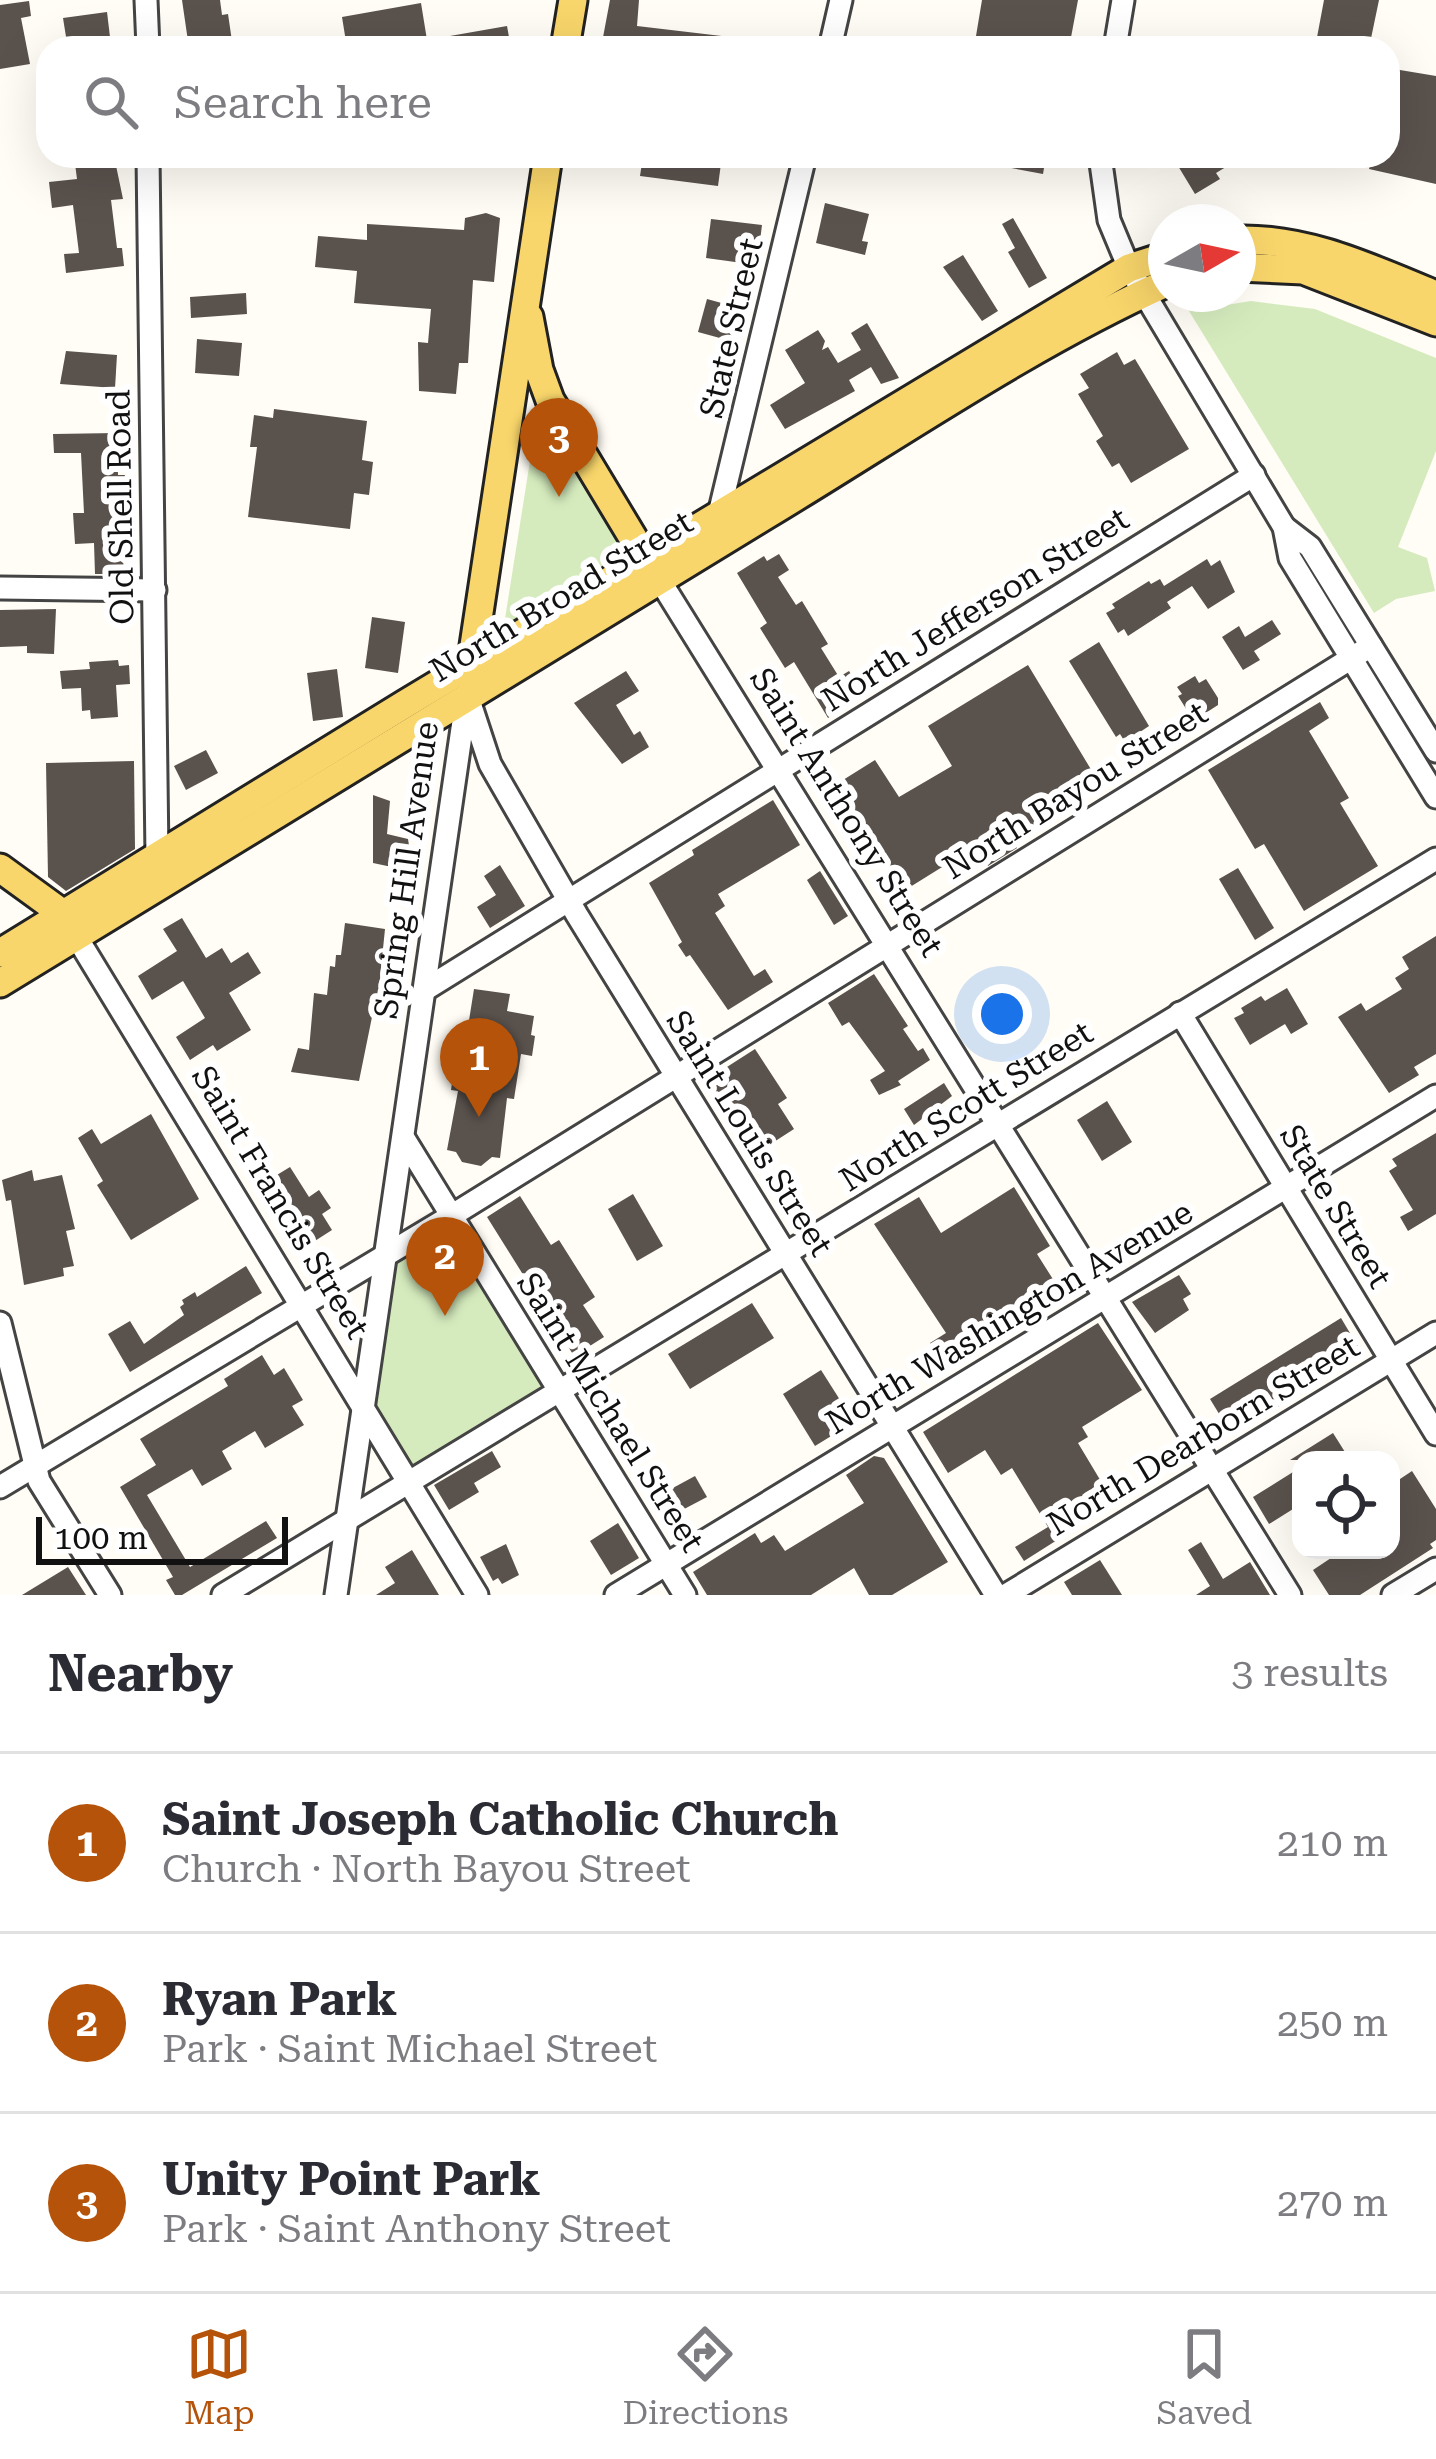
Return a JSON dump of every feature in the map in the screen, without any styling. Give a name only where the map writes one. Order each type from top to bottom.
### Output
[{"type":"main road","points":[[567,36],[573,0]]},
{"type":"main road","name":"Spring Hill Avenue","points":[[467,694],[546,168]]},
{"type":"main road","points":[[1256,241],[1329,252],[1436,295]]},
{"type":"main road","name":"North Broad Street","points":[[0,953],[69,926],[467,694],[653,570],[719,514],[1129,268],[1148,262]]},
{"type":"main road","points":[[1256,268],[1303,270],[1436,322]]},
{"type":"main road","name":"North Broad Street","points":[[0,983],[157,856],[471,664],[653,570],[1148,292]]},
{"type":"main road","name":"Saint Anthony Street","points":[[526,298],[539,370],[550,400],[653,570]]},
{"type":"main road","name":"Saint Francis Street","points":[[0,868],[69,926]]},
{"type":"street","points":[[146,0],[148,36]]},
{"type":"street","points":[[833,36],[841,0]]},
{"type":"street","points":[[1117,36],[1123,0]]},
{"type":"street","name":"Old Shell Road","points":[[148,168],[157,856]]},
{"type":"street","name":"State Street","points":[[719,514],[802,168]]},
{"type":"street","points":[[1102,168],[1109,220],[1129,268],[1148,283]]},
{"type":"street","points":[[1168,312],[1284,527],[1310,547],[1436,797]]},
{"type":"street","name":"North Jefferson Street","points":[[426,989],[1253,475]]},
{"type":"street","name":"Saint Anthony Street","points":[[653,570],[1290,1595]]},
{"type":"street","points":[[0,588],[154,590]]},
{"type":"street","points":[[1361,652],[1436,751]]},
{"type":"street","name":"North Bayou Street","points":[[0,1487],[451,1216],[1361,652]]},
{"type":"street","name":"Saint Louis Street","points":[[467,694],[490,764],[569,902],[996,1595]]},
{"type":"street","name":"Spring Hill Avenue","points":[[336,1595],[467,694]]},
{"type":"street","name":"North Scott Street","points":[[223,1595],[1436,859]]},
{"type":"street","name":"Saint Francis Street","points":[[69,926],[477,1595]]},
{"type":"street","name":"State Street","points":[[1180,1013],[1436,1434]]},
{"type":"street","name":"North Washington Avenue","points":[[616,1595],[1436,1096]]},
{"type":"street","name":"Saint Michael Street","points":[[405,1140],[685,1595]]},
{"type":"street","points":[[0,1323],[34,1466],[110,1595]]},
{"type":"street","name":"North Dearborn Street","points":[[1006,1595],[1436,1333]]},
{"type":"street","points":[[1393,1595],[1436,1569]]},
{"type":"green space","points":[[1256,302],[1315,309],[1436,358],[1436,451],[1398,547],[1427,558],[1435,591],[1396,599],[1374,613],[1190,312],[1256,312]]},
{"type":"green space","points":[[541,413],[628,553],[509,628],[504,625],[533,442],[527,418]]},
{"type":"green space","points":[[451,1216],[561,1392],[408,1481],[363,1407],[387,1254]]},
{"type":"building","points":[[182,0],[220,0],[231,36],[187,36]]},
{"type":"building","points":[[610,0],[639,0],[637,26],[722,36],[603,36]]},
{"type":"building","points":[[982,0],[1078,0],[1071,36],[976,36]]},
{"type":"building","points":[[1324,0],[1379,0],[1372,36],[1317,36]]},
{"type":"building","points":[[29,1],[31,16],[21,18],[30,64],[0,69],[0,5]]},
{"type":"building","points":[[421,3],[426,36],[345,36],[342,17]]},
{"type":"building","points":[[107,12],[110,36],[66,36],[63,18]]},
{"type":"building","points":[[507,26],[509,36],[450,36]]},
{"type":"building","points":[[1400,70],[1436,76],[1436,184],[1369,169],[1400,168]]},
{"type":"building","points":[[76,168],[117,168],[123,199],[111,200],[124,266],[66,273],[64,254],[79,253],[73,205],[52,208],[49,182],[77,179]]},
{"type":"building","points":[[641,168],[720,168],[718,186],[640,176]]},
{"type":"building","points":[[1011,168],[1044,168],[1043,174]]},
{"type":"building","points":[[1179,168],[1224,168],[1216,173],[1220,179],[1195,194]]},
{"type":"building","points":[[825,203],[869,214],[862,241],[868,242],[865,255],[816,243]]},
{"type":"building","points":[[486,213],[500,218],[494,282],[473,280],[468,363],[459,363],[456,394],[419,391],[418,342],[428,343],[431,309],[354,303],[357,271],[315,267],[318,236],[367,240],[367,224],[464,230],[465,218]]},
{"type":"building","points":[[1013,218],[1047,278],[1029,288],[1008,252],[1015,248],[1002,224]]},
{"type":"building","points":[[711,219],[762,225],[757,265],[706,258]]},
{"type":"building","points":[[963,255],[998,311],[982,321],[943,267]]},
{"type":"building","points":[[246,293],[247,314],[191,318],[190,297]]},
{"type":"building","points":[[707,299],[747,310],[738,343],[698,332]]},
{"type":"building","points":[[867,323],[899,378],[881,384],[871,367],[849,380],[855,391],[785,429],[770,405],[805,383],[785,350],[818,330],[825,341],[822,350],[828,347],[838,363],[861,350],[851,333]]},
{"type":"building","points":[[197,339],[242,343],[239,376],[195,373]]},
{"type":"building","points":[[66,351],[117,355],[115,388],[60,384]]},
{"type":"building","points":[[1117,352],[1124,365],[1135,359],[1189,449],[1131,483],[1119,463],[1112,467],[1096,441],[1103,436],[1078,394],[1089,388],[1080,374]]},
{"type":"building","points":[[274,409],[367,421],[362,460],[373,462],[369,495],[354,493],[350,529],[248,517],[257,447],[250,447],[254,415],[273,418]]},
{"type":"building","points":[[117,433],[118,475],[125,475],[130,541],[122,542],[124,574],[95,574],[94,543],[75,544],[73,513],[84,513],[81,453],[54,453],[53,434]]},
{"type":"building","points":[[779,554],[789,570],[778,577],[796,605],[802,601],[828,644],[821,648],[839,677],[849,671],[860,688],[849,695],[853,702],[828,718],[794,662],[785,668],[760,628],[767,623],[737,573],[764,556],[767,561]]},
{"type":"building","points":[[1207,559],[1211,566],[1220,560],[1235,592],[1208,609],[1192,586],[1167,602],[1171,608],[1128,636],[1124,629],[1118,633],[1106,613],[1115,608],[1112,604],[1149,581],[1160,579],[1164,586]]},
{"type":"building","points":[[56,609],[54,654],[27,653],[27,646],[0,647],[0,610]]},
{"type":"building","points":[[372,617],[405,622],[398,673],[365,668]]},
{"type":"building","points":[[1272,620],[1281,634],[1254,651],[1260,660],[1243,670],[1222,637],[1239,626],[1245,637]]},
{"type":"building","points":[[1099,642],[1149,726],[1125,742],[1120,734],[1116,737],[1069,661]]},
{"type":"building","points":[[118,660],[119,666],[129,665],[130,684],[116,685],[118,717],[91,719],[90,710],[82,711],[81,688],[62,689],[60,671],[90,669],[89,662]]},
{"type":"building","points":[[1028,665],[1101,786],[1014,843],[1017,848],[988,866],[985,861],[956,879],[947,864],[902,892],[874,848],[868,852],[855,832],[862,828],[835,785],[875,760],[899,797],[952,766],[928,726]]},
{"type":"building","points":[[337,669],[343,717],[313,721],[307,673]]},
{"type":"building","points":[[626,671],[639,691],[616,705],[634,735],[640,731],[649,747],[622,764],[574,703]]},
{"type":"building","points":[[1195,676],[1199,683],[1206,679],[1218,698],[1218,705],[1201,716],[1197,711],[1190,715],[1178,696],[1182,694],[1177,687]]},
{"type":"building","points":[[1320,702],[1329,718],[1309,731],[1349,798],[1340,803],[1378,866],[1304,911],[1264,844],[1255,849],[1208,770]]},
{"type":"building","points":[[206,750],[218,773],[186,790],[174,766]]},
{"type":"building","points":[[134,761],[135,849],[66,891],[48,877],[46,763]]},
{"type":"building","points":[[373,795],[390,801],[387,834],[408,839],[410,852],[394,849],[392,867],[373,863]]},
{"type":"building","points":[[773,800],[800,845],[718,894],[725,906],[715,913],[754,976],[765,969],[773,982],[728,1010],[678,945],[682,942],[649,883]]},
{"type":"building","points":[[500,865],[525,906],[490,928],[477,907],[496,895],[484,876]]},
{"type":"building","points":[[1238,868],[1274,928],[1255,940],[1219,879]]},
{"type":"building","points":[[820,871],[848,916],[834,925],[807,880]]},
{"type":"building","points":[[182,918],[206,958],[222,948],[231,963],[248,952],[261,973],[229,993],[251,1030],[217,1051],[213,1045],[190,1060],[176,1037],[205,1018],[183,981],[152,1000],[138,976],[177,951],[163,929]]},
{"type":"building","points":[[345,923],[385,929],[376,1018],[372,1017],[359,1081],[291,1072],[298,1048],[309,1050],[314,993],[327,995],[330,966],[335,967],[336,955],[341,955]]},
{"type":"building","points":[[1436,936],[1436,1054],[1414,1067],[1419,1075],[1389,1093],[1338,1017],[1361,1003],[1366,1011],[1402,989],[1395,978],[1409,969],[1402,957]]},
{"type":"building","points":[[874,974],[908,1026],[903,1029],[930,1060],[898,1081],[901,1085],[879,1095],[870,1080],[885,1071],[849,1022],[842,1026],[828,1003]]},
{"type":"building","points":[[1287,988],[1308,1024],[1291,1034],[1285,1024],[1250,1045],[1234,1018],[1261,996],[1265,1001]]},
{"type":"building","points":[[474,989],[510,994],[507,1011],[534,1016],[531,1035],[535,1036],[532,1056],[521,1054],[514,1099],[507,1098],[500,1158],[492,1157],[481,1166],[462,1162],[456,1152],[447,1150],[458,1091],[451,1090],[455,1061],[461,1062],[464,1052]]},
{"type":"building","points":[[755,1049],[787,1098],[778,1104],[794,1129],[763,1149],[747,1124],[736,1130],[705,1081]]},
{"type":"building","points":[[944,1083],[952,1096],[914,1125],[904,1109]]},
{"type":"building","points":[[1107,1101],[1132,1142],[1102,1161],[1077,1120]]},
{"type":"building","points":[[151,1114],[199,1199],[131,1240],[97,1185],[103,1181],[78,1138],[92,1129],[101,1144]]},
{"type":"building","points":[[1436,1133],[1436,1214],[1408,1231],[1400,1217],[1413,1210],[1389,1171],[1397,1166],[1392,1159]]},
{"type":"building","points":[[290,1167],[309,1197],[319,1190],[331,1208],[322,1214],[332,1230],[307,1246],[267,1181]]},
{"type":"building","points":[[32,1170],[34,1181],[62,1175],[75,1229],[66,1231],[74,1266],[63,1268],[64,1276],[24,1285],[11,1200],[6,1201],[2,1180]]},
{"type":"building","points":[[1014,1187],[1050,1246],[1037,1254],[1056,1284],[1028,1302],[1036,1315],[947,1370],[930,1343],[946,1333],[874,1224],[919,1197],[941,1233]]},
{"type":"building","points":[[633,1194],[663,1246],[637,1261],[608,1209]]},
{"type":"building","points":[[520,1196],[551,1245],[559,1240],[595,1297],[583,1305],[604,1337],[574,1356],[487,1217]]},
{"type":"building","points":[[246,1266],[262,1293],[130,1372],[108,1334],[130,1321],[144,1344],[184,1315],[182,1300],[195,1292],[197,1297]]},
{"type":"building","points":[[1179,1275],[1191,1294],[1183,1299],[1189,1310],[1155,1333],[1132,1302]]},
{"type":"building","points":[[752,1303],[774,1338],[690,1389],[668,1354]]},
{"type":"building","points":[[1341,1318],[1363,1355],[1232,1435],[1210,1399]]},
{"type":"building","points":[[1098,1323],[1142,1390],[1082,1427],[1088,1437],[1078,1443],[1102,1483],[1082,1495],[1095,1516],[1024,1561],[1015,1547],[1048,1527],[1012,1468],[1001,1475],[985,1450],[948,1473],[923,1432]]},
{"type":"building","points":[[262,1355],[274,1375],[284,1368],[303,1400],[292,1406],[304,1425],[265,1448],[255,1431],[222,1451],[232,1469],[202,1486],[192,1469],[147,1495],[190,1567],[266,1521],[277,1538],[175,1595],[166,1580],[173,1577],[120,1487],[156,1465],[140,1439],[228,1386],[224,1379]]},
{"type":"building","points":[[821,1370],[854,1422],[815,1446],[783,1394]]},
{"type":"building","points":[[1333,1433],[1344,1451],[1304,1451]]},
{"type":"building","points":[[492,1451],[501,1467],[474,1483],[479,1492],[449,1510],[434,1485]]},
{"type":"building","points":[[874,1456],[884,1458],[948,1562],[892,1595],[869,1595],[854,1568],[811,1595],[707,1595],[693,1572],[755,1533],[761,1543],[774,1535],[785,1551],[864,1503],[846,1475]]},
{"type":"building","points":[[1412,1471],[1436,1509],[1433,1548],[1360,1595],[1329,1595],[1313,1570],[1330,1559],[1400,1559],[1400,1479]]},
{"type":"building","points":[[1292,1473],[1292,1510],[1269,1524],[1253,1497]]},
{"type":"building","points":[[695,1476],[707,1497],[669,1517],[658,1496]]},
{"type":"building","points":[[618,1523],[639,1558],[611,1575],[590,1541]]},
{"type":"building","points":[[1201,1542],[1223,1579],[1250,1562],[1270,1595],[1196,1595],[1210,1586],[1188,1550]]},
{"type":"building","points":[[506,1544],[519,1575],[502,1584],[498,1578],[493,1581],[480,1557]]},
{"type":"building","points":[[412,1550],[439,1595],[376,1595],[395,1583],[385,1567]]},
{"type":"building","points":[[1100,1560],[1122,1595],[1072,1595],[1064,1582]]},
{"type":"building","points":[[68,1567],[86,1595],[22,1595]]},
{"type":"place","name":"Unity Point Park","points":[[559,497]]},
{"type":"place","name":"Saint Joseph Catholic Church","points":[[479,1117]]},
{"type":"place","name":"Ryan Park","points":[[445,1316]]}]
